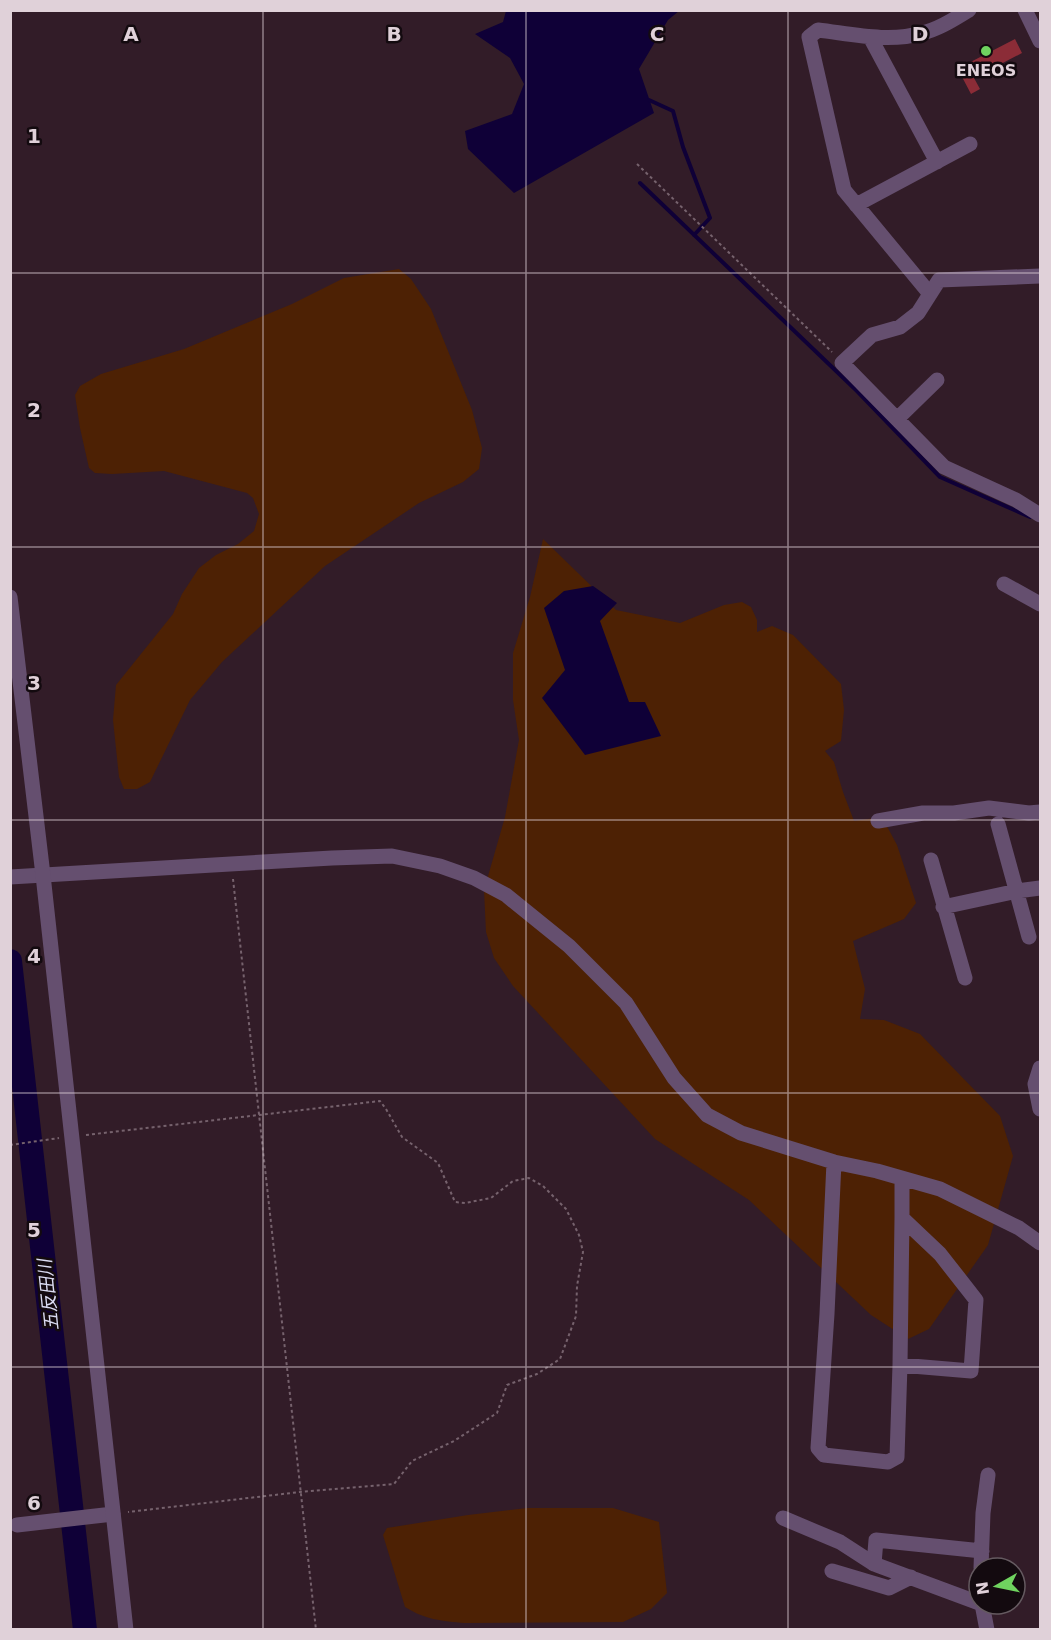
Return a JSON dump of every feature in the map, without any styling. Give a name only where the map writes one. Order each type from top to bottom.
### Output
[{"type":"street","points":[[930,294],[844,190],[809,37],[818,30],[870,37],[906,36],[938,27],[969,10]]},
{"type":"street","points":[[1025,10],[1041,41]]},
{"type":"street","points":[[870,37],[937,162]]},
{"type":"street","points":[[856,205],[970,144]]},
{"type":"street","points":[[1041,276],[939,280],[918,313],[900,327],[872,335],[842,363],[944,467],[1016,500],[1041,515]]},
{"type":"street","points":[[897,418],[937,380]]},
{"type":"street","points":[[1004,584],[1041,604]]},
{"type":"street","points":[[10,597],[126,1629]]},
{"type":"street","points":[[878,821],[923,813],[954,813],[989,808],[1029,813],[1041,812]]},
{"type":"street","points":[[998,825],[1029,936]]},
{"type":"street","points":[[10,878],[392,856],[440,866],[474,878],[506,895],[569,946],[626,1003],[674,1078],[707,1114],[741,1133],[834,1162],[877,1171],[940,1190],[1019,1228],[1041,1243]]},
{"type":"street","points":[[931,860],[964,978]]},
{"type":"street","points":[[943,906],[1041,888]]},
{"type":"street","points":[[1041,1068],[1035,1084],[1041,1109]]},
{"type":"street","points":[[834,1162],[818,1448],[824,1455],[888,1462],[897,1457],[902,1179]]},
{"type":"street","points":[[900,1365],[970,1371],[976,1300],[940,1254],[902,1218]]},
{"type":"street","points":[[982,1556],[983,1513],[988,1475]]},
{"type":"street","points":[[16,1525],[114,1514]]},
{"type":"street","points":[[783,1518],[840,1542],[874,1564],[967,1599]]},
{"type":"street","points":[[874,1564],[876,1540],[982,1551]]},
{"type":"street","points":[[832,1571],[889,1588],[911,1577]]},
{"type":"path","points":[[637,164],[842,363]]},
{"type":"path","points":[[232,864],[316,1629]]},
{"type":"path","points":[[10,1145],[380,1101],[402,1137],[438,1163],[455,1202],[465,1203],[491,1198],[513,1181],[529,1178],[543,1186],[566,1209],[579,1235],[583,1252],[577,1286],[576,1316],[560,1359],[537,1374],[507,1385],[497,1413],[454,1441],[412,1461],[394,1484],[300,1492],[114,1514]]},
{"type":"shaded area","points":[[506,11],[679,11],[668,20],[639,69],[654,113],[514,193],[468,149],[465,131],[512,114],[524,84],[510,58],[475,34],[503,22]]},
{"type":"shaded area","points":[[399,269],[411,279],[431,309],[472,410],[482,448],[479,469],[463,482],[419,503],[325,566],[222,662],[190,700],[150,782],[137,789],[124,789],[119,777],[113,720],[116,685],[173,614],[182,594],[199,568],[216,555],[238,544],[254,531],[259,514],[253,498],[247,493],[164,471],[95,473],[89,468],[75,395],[80,386],[101,374],[184,349],[292,304],[344,278]]},
{"type":"shaded area","points":[[543,539],[616,610],[680,623],[724,605],[742,602],[751,607],[757,620],[757,632],[772,626],[793,635],[841,684],[844,710],[841,741],[825,751],[834,762],[854,821],[882,817],[897,845],[916,903],[904,919],[853,941],[865,989],[860,1019],[884,1020],[920,1034],[1000,1116],[1013,1156],[988,1245],[929,1329],[908,1339],[871,1315],[749,1200],[655,1139],[513,986],[494,958],[486,932],[484,890],[505,817],[519,740],[513,700],[513,653],[530,597]]},
{"type":"shaded area","points":[[593,586],[617,603],[600,621],[629,702],[645,702],[661,736],[585,755],[542,698],[565,670],[544,608],[564,591]]},
{"type":"shaded area","points":[[527,1508],[613,1508],[659,1522],[667,1593],[651,1609],[623,1622],[465,1623],[427,1617],[405,1607],[383,1535],[387,1528]]},
{"type":"building","points":[[1015,39],[1022,53],[974,78],[980,89],[971,94],[959,68]]},
{"type":"waterway","points":[[649,100],[673,111],[683,147],[710,218],[694,235]]},
{"type":"waterway","points":[[640,183],[857,391],[940,477],[1030,517]]},
{"type":"waterway","name":"五反田川","points":[[10,961],[85,1630]]},
{"type":"place","name":"ENEOS","points":[[986,51]]}]
